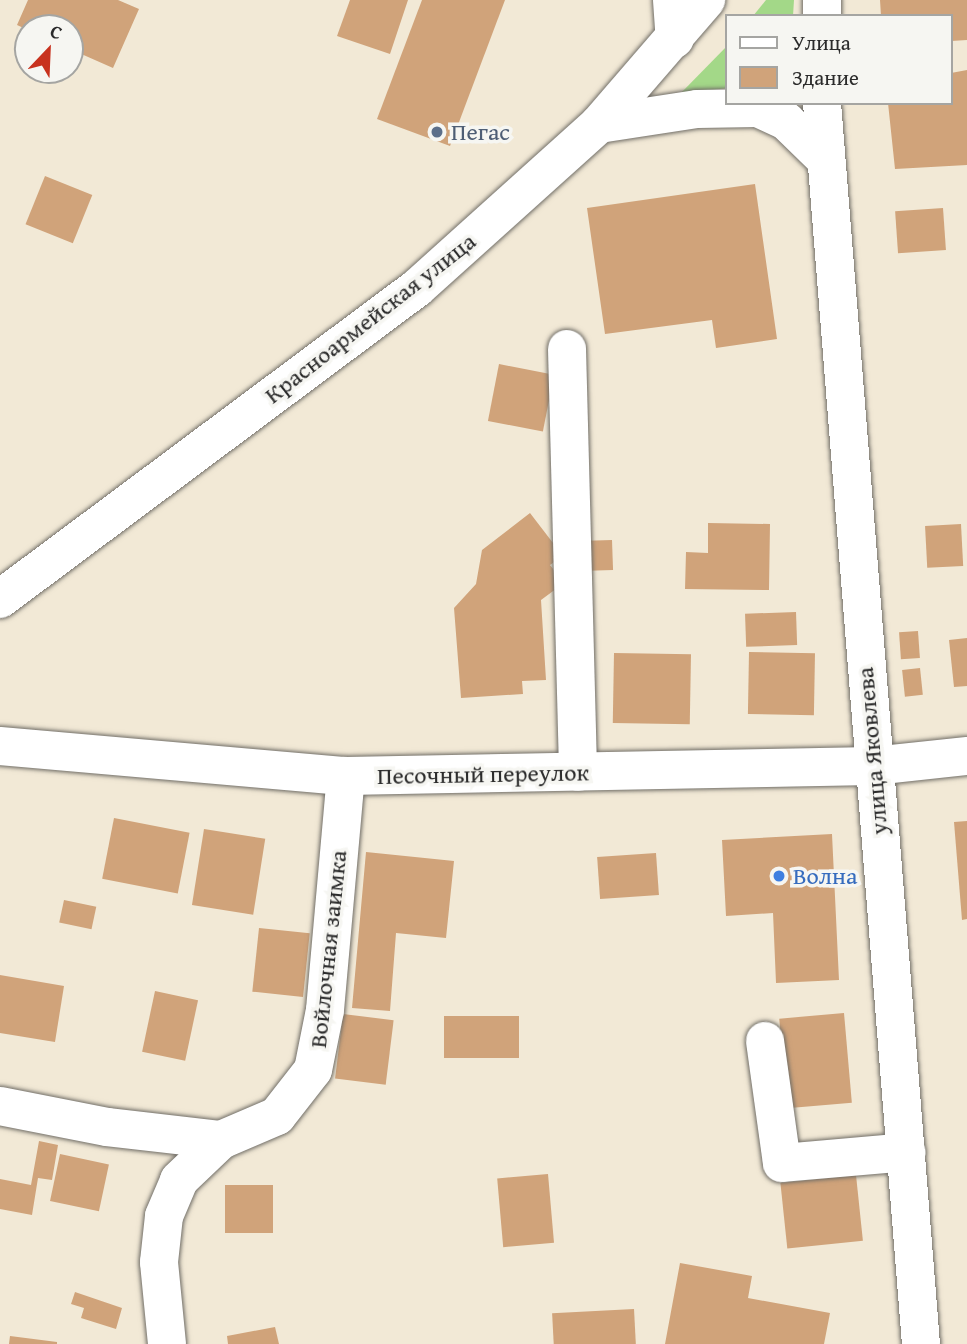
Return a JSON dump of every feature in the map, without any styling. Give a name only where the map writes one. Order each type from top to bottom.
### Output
[{"type":"street","points":[[672,0],[675,39]]},
{"type":"street","name":"Красноармейская улица","points":[[0,599],[417,288],[599,124],[706,0]]},
{"type":"street","name":"улица Яковлева","points":[[822,105],[824,158],[907,1152],[920,1343]]},
{"type":"street","points":[[599,124],[720,106],[758,108],[786,121],[824,158]]},
{"type":"street","points":[[567,349],[578,772]]},
{"type":"street","name":"Песочный переулок","points":[[0,746],[346,776],[873,766],[967,756]]},
{"type":"street","name":"Войлочная заимка","points":[[167,1344],[159,1262],[164,1216],[179,1180],[221,1140],[277,1116],[313,1070],[325,1010],[346,776]]},
{"type":"street","points":[[765,1041],[782,1163],[907,1152]]},
{"type":"street","points":[[0,1106],[107,1127],[221,1140]]},
{"type":"green space","points":[[766,0],[794,0],[793,14],[755,14]]},
{"type":"green space","points":[[726,47],[726,88],[679,95]]},
{"type":"building","points":[[28,0],[118,0],[139,9],[113,68],[84,55],[84,14],[22,14]]},
{"type":"building","points":[[350,0],[408,0],[390,54],[337,36]]},
{"type":"building","points":[[422,0],[505,0],[450,146],[377,119]]},
{"type":"building","points":[[880,0],[967,0],[967,40],[953,41],[953,14],[881,14]]},
{"type":"building","points":[[967,70],[967,165],[895,169],[888,105],[953,105],[953,73]]},
{"type":"building","points":[[45,176],[92,195],[73,243],[26,224]]},
{"type":"building","points":[[755,184],[777,339],[716,348],[712,320],[605,334],[587,208]]},
{"type":"building","points":[[943,208],[946,250],[898,253],[895,211]]},
{"type":"building","points":[[499,364],[554,375],[543,432],[488,421]]},
{"type":"building","points":[[530,513],[563,556],[550,565],[564,583],[541,600],[546,680],[522,681],[523,694],[461,698],[454,608],[476,584],[482,550]]},
{"type":"building","points":[[708,523],[770,524],[769,590],[685,589],[686,552],[708,553]]},
{"type":"building","points":[[961,524],[963,566],[927,568],[925,526]]},
{"type":"building","points":[[612,540],[613,570],[588,571],[587,541]]},
{"type":"building","points":[[796,612],[797,645],[746,647],[745,614]]},
{"type":"building","points":[[918,631],[920,658],[901,659],[899,632]]},
{"type":"building","points":[[967,638],[967,686],[954,687],[949,640]]},
{"type":"building","points":[[749,652],[815,653],[814,715],[748,714]]},
{"type":"building","points":[[614,653],[691,654],[690,724],[613,723]]},
{"type":"building","points":[[920,668],[923,695],[905,697],[902,670]]},
{"type":"building","points":[[114,818],[190,833],[178,894],[102,879]]},
{"type":"building","points":[[967,821],[967,919],[962,920],[954,822]]},
{"type":"building","points":[[204,829],[265,839],[253,915],[192,905]]},
{"type":"building","name":"Волна","points":[[832,834],[839,980],[776,983],[773,913],[726,916],[722,840]]},
{"type":"building","points":[[366,852],[454,861],[446,938],[396,933],[390,1011],[352,1008]]},
{"type":"building","points":[[656,853],[659,895],[600,899],[597,857]]},
{"type":"building","points":[[64,900],[96,907],[91,929],[59,922]]},
{"type":"building","points":[[259,928],[310,933],[303,997],[252,992]]},
{"type":"building","points":[[0,975],[64,986],[55,1042],[0,1033]]},
{"type":"building","points":[[155,991],[198,1000],[185,1061],[142,1052]]},
{"type":"building","points":[[844,1013],[852,1103],[787,1108],[779,1019]]},
{"type":"building","points":[[343,1014],[394,1020],[386,1085],[335,1079]]},
{"type":"building","points":[[444,1016],[519,1016],[519,1058],[444,1058]]},
{"type":"building","points":[[39,1141],[58,1145],[52,1180],[38,1178],[32,1215],[0,1209],[0,1179],[31,1185]]},
{"type":"building","points":[[60,1154],[109,1164],[99,1211],[50,1201]]},
{"type":"building","points":[[548,1174],[554,1243],[503,1247],[497,1178]]},
{"type":"building","points":[[856,1175],[863,1241],[787,1249],[780,1183]]},
{"type":"building","points":[[225,1185],[273,1185],[273,1233],[225,1233]]},
{"type":"building","points":[[680,1263],[752,1276],[748,1298],[830,1313],[824,1344],[665,1344]]},
{"type":"building","points":[[75,1292],[122,1308],[116,1329],[81,1318],[84,1308],[71,1304]]},
{"type":"building","points":[[634,1309],[636,1344],[554,1344],[552,1313]]},
{"type":"building","points":[[275,1327],[279,1344],[228,1344],[227,1336]]},
{"type":"building","points":[[10,1336],[57,1342],[57,1344],[9,1344]]},
{"type":"place","name":"Пегас","points":[[437,132]]},
{"type":"place","name":"Волна","points":[[779,876]]}]
